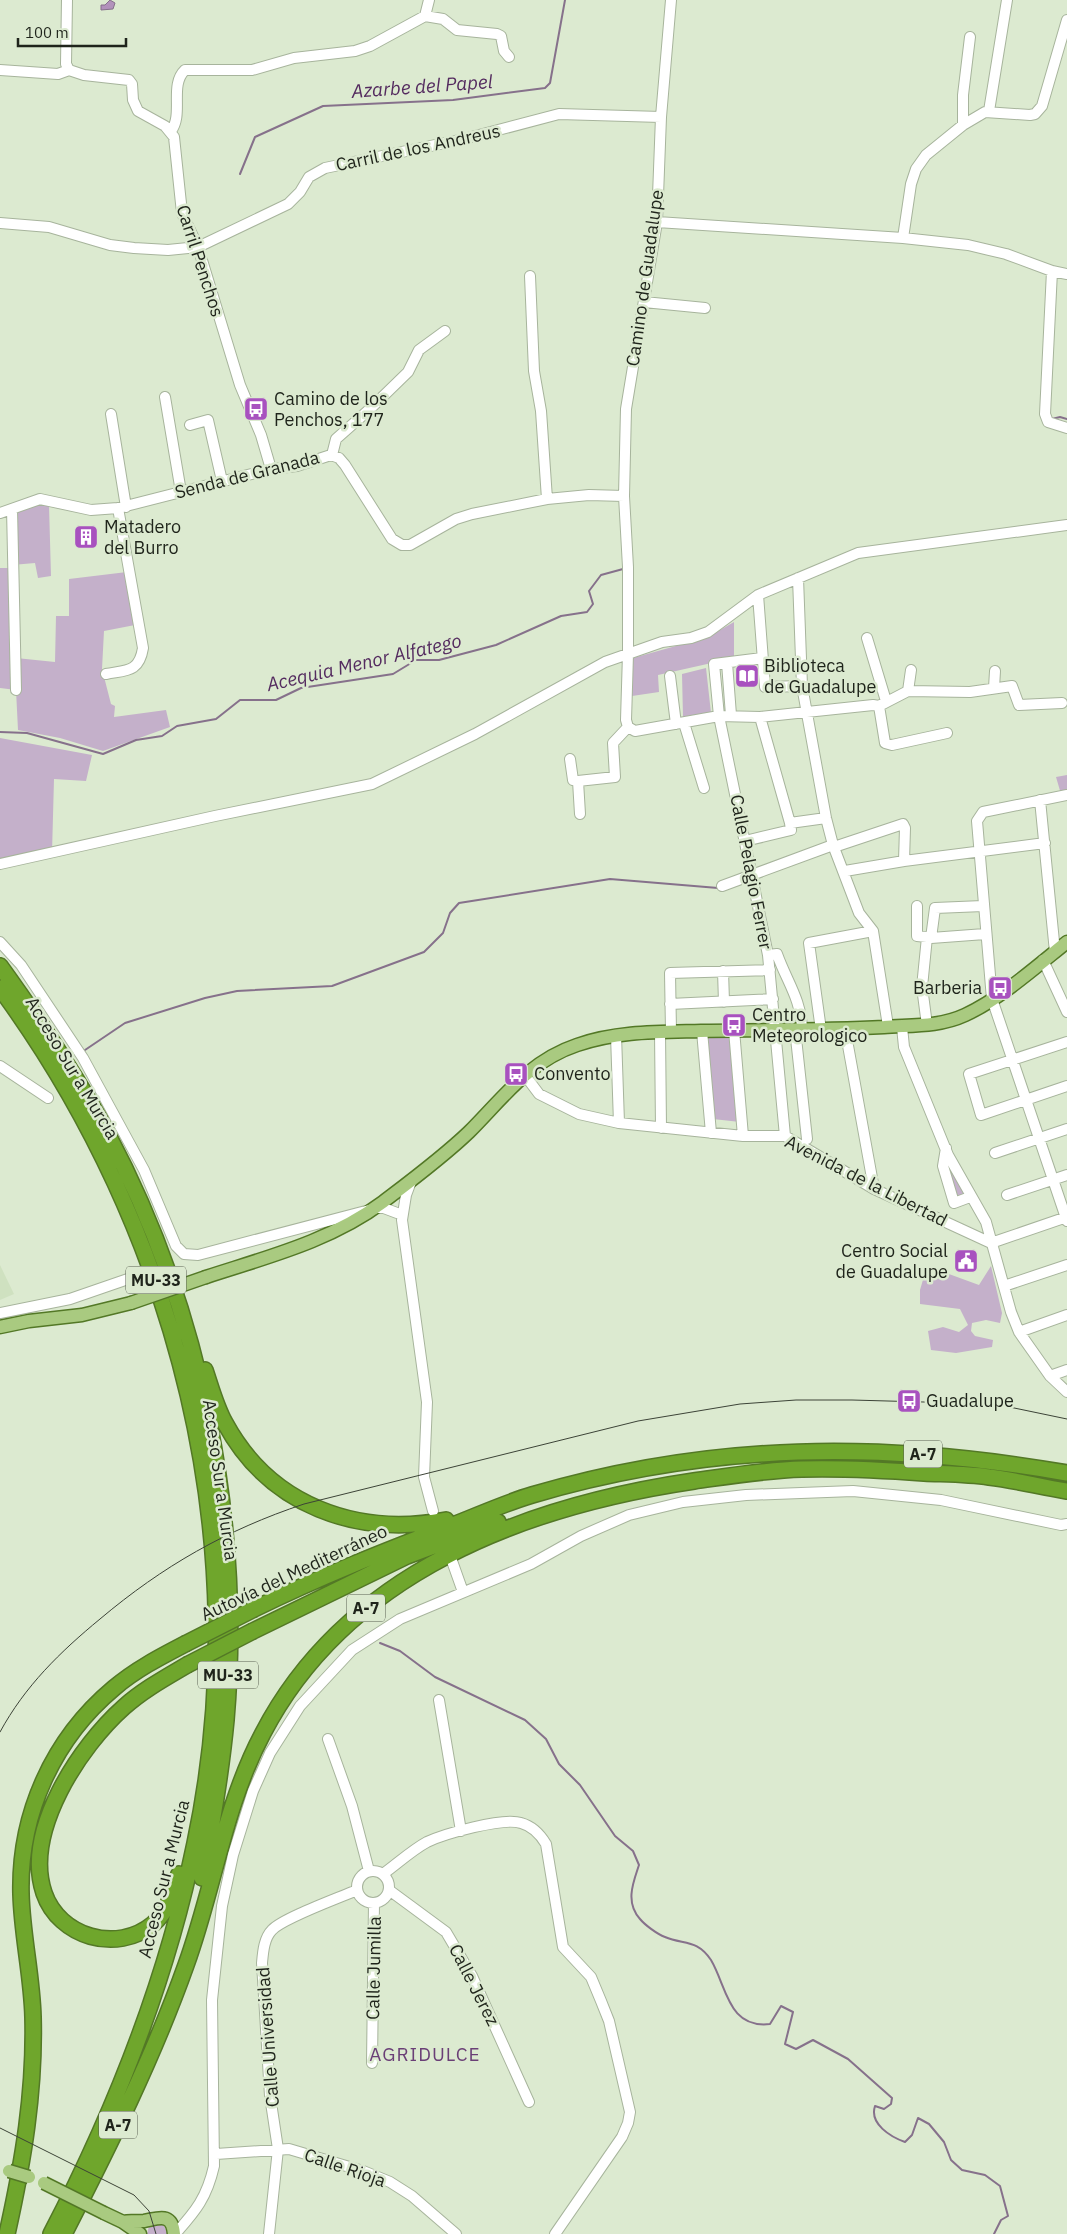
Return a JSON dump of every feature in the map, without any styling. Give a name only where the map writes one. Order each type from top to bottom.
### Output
[{"type":"highway","name":"Acceso Sur a Murcia","points":[[0,966],[58,1050],[108,1136],[150,1228],[188,1332],[210,1432],[221,1502],[228,1602],[228,1678],[220,1769],[206,1854],[186,1944],[166,2015]]},
{"type":"highway","name":"Acceso Sur a Murcia","points":[[0,988],[45,1053],[88,1126],[116,1182],[155,1277],[180,1358],[197,1434],[211,1524],[216,1606],[216,1675],[207,1768],[196,1840],[177,1920],[148,2009],[116,2096],[51,2234]]},
{"type":"highway","points":[[188,1332],[202,1360],[224,1423],[256,1467],[290,1495],[331,1514],[370,1524],[413,1525],[478,1514]]},
{"type":"highway","name":"Autovía del Mediterráneo","points":[[6,2234],[24,2154],[32,2066],[30,1974],[21,1895],[23,1852],[30,1815],[53,1761],[79,1722],[115,1687],[157,1659],[185,1644],[341,1568],[478,1514],[530,1496],[642,1469],[704,1459],[778,1452],[914,1453],[996,1461],[1067,1473]]},
{"type":"highway","points":[[216,1606],[206,1718],[200,1768],[181,1868],[170,1899],[160,1917],[137,1934],[110,1939],[84,1934],[60,1920],[49,1903],[42,1886],[40,1864],[42,1841],[52,1812],[70,1773],[100,1731],[134,1699],[187,1666],[253,1631],[407,1556],[521,1514],[580,1498],[650,1483],[720,1474],[798,1469]]},
{"type":"highway","name":"A-7","points":[[64,2234],[132,2096],[166,2015],[186,1964],[229,1814],[247,1765],[265,1729],[295,1684],[332,1639],[364,1610],[390,1590],[433,1562],[477,1540],[524,1522],[583,1504],[661,1487],[798,1469],[869,1470],[989,1477],[1067,1492]]},
{"type":"main road","points":[[0,1327],[29,1321],[82,1315],[131,1303],[326,1235],[355,1222],[394,1194],[468,1133],[524,1074],[555,1054],[582,1043],[616,1035],[666,1032],[776,1029],[821,1030],[927,1025],[965,1015],[992,999],[1067,942]]},
{"type":"main road","points":[[5,2171],[44,2183],[123,2222],[140,2234],[146,2220]]},
{"type":"main road","points":[[123,2222],[146,2220],[158,2216],[166,2219],[172,2225],[174,2234]]},
{"type":"street","points":[[67,0],[66,64],[69,70],[84,76],[129,80],[132,84],[133,100],[138,111],[171,131],[176,115],[179,78],[185,70],[252,70],[294,58],[355,51],[370,46],[425,16],[443,20],[457,30],[497,34],[501,36],[504,52],[509,57]]},
{"type":"street","points":[[425,16],[429,0]]},
{"type":"street","name":"Camino de Guadalupe","points":[[628,727],[626,720],[628,567],[624,496],[626,409],[656,222],[661,117],[671,0]]},
{"type":"street","points":[[989,111],[1007,0]]},
{"type":"street","points":[[903,238],[911,184],[920,162],[977,115],[989,111],[1030,114],[1038,111],[1049,88],[1067,20]]},
{"type":"street","points":[[964,125],[962,95],[970,37]]},
{"type":"street","points":[[0,70],[58,74],[69,70]]},
{"type":"street","name":"Carril de los Andreus","points":[[0,223],[49,227],[110,244],[134,248],[168,250],[198,247],[288,204],[300,192],[309,177],[325,168],[464,140],[559,114],[661,117]]},
{"type":"street","name":"Carril Penchos","points":[[171,131],[176,144],[180,205],[198,247],[240,385],[261,435],[271,469]]},
{"type":"street","points":[[656,222],[903,238],[980,247],[1027,261],[1052,271],[1067,274]]},
{"type":"street","points":[[1052,271],[1045,414],[1048,422],[1067,428]]},
{"type":"street","points":[[530,276],[534,371],[541,412],[547,499]]},
{"type":"street","points":[[644,302],[705,308]]},
{"type":"street","points":[[332,455],[336,438],[403,377],[412,366],[419,350],[445,331]]},
{"type":"street","points":[[165,397],[181,492]]},
{"type":"street","points":[[106,674],[134,668],[139,662],[143,648],[122,508],[111,414]]},
{"type":"street","points":[[190,425],[208,420],[222,481]]},
{"type":"street","name":"Senda de Granada","points":[[0,513],[40,499],[91,510],[122,508],[271,469],[298,466],[332,455],[345,465],[392,539],[402,545],[410,545],[456,519],[472,514],[547,499],[589,495],[624,496]]},
{"type":"street","points":[[12,509],[16,690]]},
{"type":"street","points":[[0,864],[215,816],[372,784],[476,734],[605,662],[662,642],[691,638],[708,632],[758,594],[858,552],[1067,525]]},
{"type":"street","points":[[798,578],[802,686],[826,818],[833,846],[859,912],[873,932],[888,1026]]},
{"type":"street","points":[[758,594],[764,687],[802,686]]},
{"type":"street","points":[[867,638],[883,704],[885,743],[892,745],[947,733]]},
{"type":"street","points":[[731,715],[727,662],[762,658]]},
{"type":"street","name":"Calle Pelagio Ferrer","points":[[727,662],[714,664],[719,716],[768,955],[785,1136]]},
{"type":"street","points":[[908,691],[911,670]]},
{"type":"street","points":[[994,672],[994,688]]},
{"type":"street","points":[[670,676],[680,723],[704,788]]},
{"type":"street","points":[[570,759],[570,775],[573,780],[615,777],[613,743],[628,727],[635,731],[719,716],[760,717],[883,704],[908,691],[970,692],[1012,686],[1019,704],[1062,702]]},
{"type":"street","points":[[745,842],[791,830],[760,717]]},
{"type":"street","points":[[578,781],[580,814]]},
{"type":"street","points":[[991,1243],[1067,1218],[992,999],[985,934],[977,821],[983,812],[1067,795]]},
{"type":"street","points":[[1040,800],[1055,952]]},
{"type":"street","points":[[790,824],[826,818]]},
{"type":"street","points":[[722,886],[833,846],[903,824],[905,828],[904,861]]},
{"type":"street","points":[[844,871],[904,861],[1045,843]]},
{"type":"street","points":[[917,906],[917,936],[929,938],[985,934]]},
{"type":"street","points":[[927,1025],[922,988],[935,908],[983,906]]},
{"type":"street","points":[[821,1030],[809,942],[873,932]]},
{"type":"street","points":[[0,942],[21,965],[82,1058],[144,1170],[176,1246],[184,1254],[193,1256],[385,1207],[400,1216]]},
{"type":"street","points":[[768,955],[777,954],[798,1000],[807,1139]]},
{"type":"street","points":[[1043,960],[1067,1012]]},
{"type":"street","points":[[661,1128],[666,1032],[670,1004],[670,973],[770,970]]},
{"type":"street","points":[[723,971],[724,1002]]},
{"type":"street","points":[[670,1004],[773,999]]},
{"type":"street","points":[[902,1026],[904,1047],[946,1148],[970,1197],[986,1222],[1019,1332],[1050,1376],[1067,1392]]},
{"type":"street","points":[[845,1029],[874,1189]]},
{"type":"street","points":[[734,1030],[743,1136]]},
{"type":"street","points":[[702,1031],[711,1133]]},
{"type":"street","points":[[616,1035],[619,1123]]},
{"type":"street","points":[[1067,1042],[969,1074],[981,1115],[1067,1086]]},
{"type":"street","points":[[2,1069],[48,1098]]},
{"type":"street","name":"Avenida de la Libertad","points":[[524,1074],[539,1094],[579,1114],[619,1123],[661,1128],[743,1136],[785,1136],[874,1189],[991,1243]]},
{"type":"street","points":[[995,1153],[1067,1129]]},
{"type":"street","points":[[946,1148],[943,1166],[954,1203],[970,1197]]},
{"type":"street","points":[[1007,1195],[1067,1175]]},
{"type":"street","points":[[400,1216],[413,1178]]},
{"type":"street","points":[[404,1202],[402,1196],[394,1194],[394,1201],[400,1216],[426,1402],[424,1477],[433,1511]]},
{"type":"street","points":[[1004,1286],[1067,1265]]},
{"type":"street","points":[[0,1312],[70,1299],[128,1279]]},
{"type":"street","points":[[1019,1332],[1067,1315]]},
{"type":"street","points":[[1050,1376],[1067,1370]]},
{"type":"street","points":[[174,2234],[200,2206],[209,2187],[216,2154],[212,2000],[222,1906],[233,1856],[260,1776],[270,1753],[300,1706],[352,1650],[400,1619],[532,1564],[581,1536],[629,1515],[683,1502],[746,1495],[863,1492],[941,1500],[1061,1525],[1067,1524]]},
{"type":"street","points":[[452,1561],[464,1592]]},
{"type":"street","points":[[439,1700],[461,1830]]},
{"type":"street","points":[[328,1740],[352,1806],[369,1871]]},
{"type":"street","points":[[383,1874],[425,1844],[447,1833],[461,1830],[519,1822],[540,1834],[546,1844],[563,1947],[584,1968],[596,1990],[609,2021],[628,2099],[628,2123],[622,2136],[555,2234]]},
{"type":"street","points":[[369,1871],[383,1874],[389,1884],[389,1890],[381,1901],[374,1903],[363,1900],[357,1890],[358,1880],[369,1871]]},
{"type":"street","name":"Calle Universidad","points":[[269,2234],[278,2149],[268,2072],[262,1963],[263,1948],[272,1930],[283,1922],[357,1890]]},
{"type":"street","name":"Calle Jerez","points":[[389,1890],[446,1932],[472,1976],[530,2102]]},
{"type":"street","name":"Calle Jumilla","points":[[372,2063],[374,1903]]},
{"type":"street","name":"Calle Rioja","points":[[216,2154],[278,2149],[303,2152],[362,2171],[390,2182],[412,2196],[456,2234]]},
{"type":"street","points":[[166,2219],[184,2219],[200,2206]]},
{"type":"shaded area","points":[[110,0],[115,3],[113,9],[101,10],[101,5],[105,5]]},
{"type":"shaded area","points":[[31,501],[49,505],[51,576],[38,578],[35,563],[12,565],[12,512]]},
{"type":"shaded area","points":[[0,568],[11,568],[16,658],[55,662],[56,616],[69,616],[69,579],[127,572],[135,625],[104,631],[102,669],[111,704],[115,706],[114,717],[166,710],[170,727],[103,751],[60,738],[18,730],[16,690],[0,688]]},
{"type":"shaded area","points":[[734,622],[734,658],[658,675],[659,692],[632,696],[633,658],[708,637]]},
{"type":"shaded area","points":[[706,668],[711,713],[683,717],[682,674]]},
{"type":"shaded area","points":[[0,738],[92,755],[86,781],[54,779],[52,853],[0,864]]},
{"type":"shaded area","points":[[1067,775],[1067,794],[1061,794],[1056,777]]},
{"type":"shaded area","points":[[730,1031],[740,1122],[713,1119],[705,1032]]},
{"type":"shaded area","points":[[947,1168],[951,1169],[966,1195],[956,1198]]},
{"type":"shaded area","points":[[0,1265],[14,1294],[0,1300]]},
{"type":"shaded area","points":[[927,1266],[979,1285],[991,1266],[1002,1313],[1000,1323],[986,1320],[972,1323],[971,1331],[975,1336],[993,1340],[992,1347],[956,1353],[931,1350],[928,1331],[943,1327],[959,1332],[968,1325],[960,1309],[920,1304],[920,1290]]},
{"type":"shaded area","points":[[163,2224],[168,2234],[147,2234],[149,2226]]},
{"type":"waterway","name":"Azarbe del Papel","points":[[240,174],[255,137],[323,106],[453,100],[545,88],[550,83],[565,0]]},
{"type":"waterway","name":"Acequia Menor Alfatego","points":[[1052,419],[1060,417],[1067,419]]},
{"type":"waterway","name":"Acequia Menor Alfatego","points":[[0,732],[27,733],[103,754],[136,740],[162,736],[177,726],[216,719],[240,700],[276,700],[301,688],[393,674],[416,660],[439,660],[496,645],[561,616],[587,612],[593,604],[589,591],[601,575],[623,569]]},
{"type":"waterway","points":[[85,1050],[125,1023],[205,998],[237,991],[332,986],[424,952],[443,933],[450,913],[459,903],[610,879],[718,888]]},
{"type":"waterway","points":[[380,1643],[400,1651],[435,1677],[525,1720],[546,1739],[559,1764],[580,1785],[615,1836],[633,1851],[639,1865],[633,1886],[632,1899],[635,1913],[640,1919],[662,1936],[690,1944],[706,1953],[731,2004],[745,2020],[756,2024],[770,2024],[781,2006],[793,2012],[785,2044],[796,2049],[813,2040],[848,2059],[892,2098],[891,2104],[884,2109],[875,2106],[875,2119],[882,2129],[905,2142],[912,2135],[918,2118],[929,2124],[944,2142],[951,2160],[962,2170],[985,2175],[1000,2186],[1008,2216],[1001,2220],[994,2234]]},
{"type":"tram line","points":[[0,1732],[32,1685],[57,1657],[100,1619],[147,1582],[196,1551],[248,1525],[304,1504],[638,1421],[740,1404],[796,1400],[995,1404],[1067,1419]]},
{"type":"tram line","points":[[0,2128],[134,2195],[149,2211],[156,2234]]},
{"type":"place","name":"Camino de los Penchos, 177","points":[[256,409]]},
{"type":"place","name":"Matadero del Burro","points":[[86,537]]},
{"type":"place","name":"Biblioteca de Guadalupe","points":[[747,676]]},
{"type":"place","name":"Barberia","points":[[1000,988]]},
{"type":"place","name":"Centro Meteorologico","points":[[734,1025]]},
{"type":"place","name":"Convento","points":[[516,1074]]},
{"type":"place","name":"Centro Social de Guadalupe","points":[[966,1261]]},
{"type":"place","name":"Guadalupe","points":[[909,1401]]},
{"type":"district","name":"AGRIDULCE","points":[[425,2054]]}]
